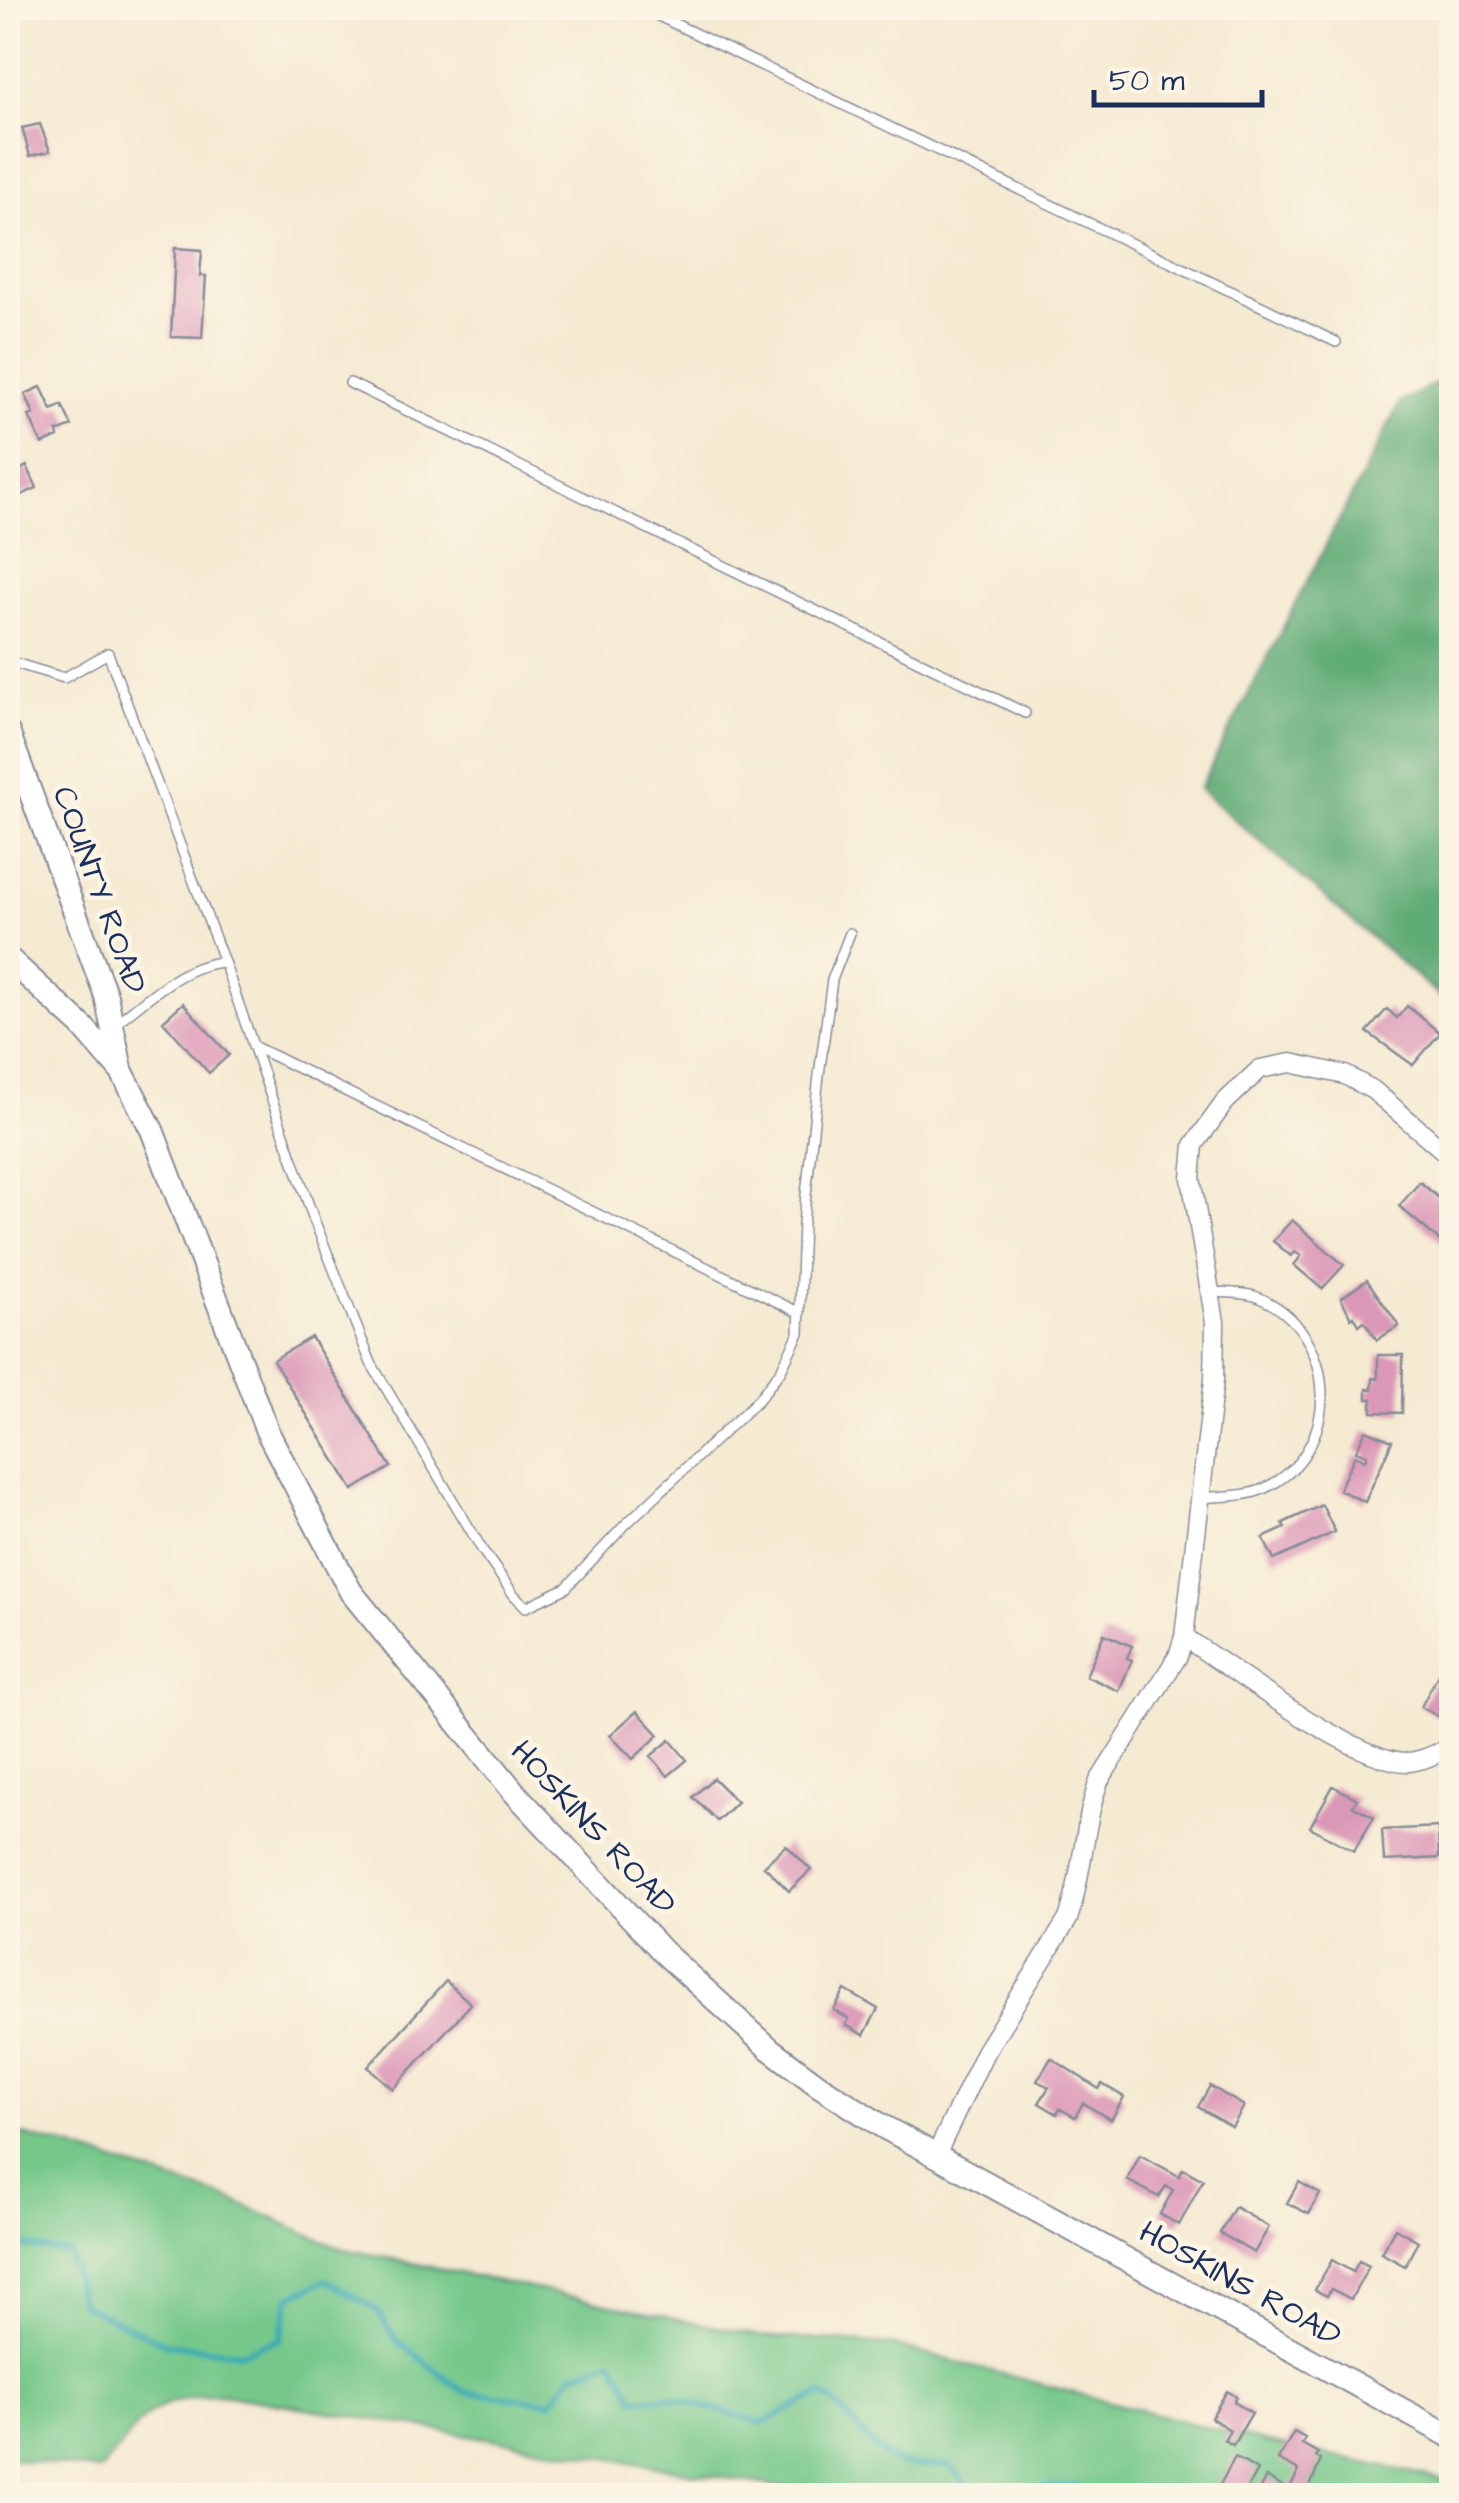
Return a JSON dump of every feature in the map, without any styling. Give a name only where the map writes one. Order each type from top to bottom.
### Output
[{"type":"street","name":"COUNTY ROAD","points":[[8,732],[106,996],[122,1072]]},
{"type":"street","name":"HOSKINS ROAD","points":[[8,958],[83,1027],[122,1072],[152,1130],[267,1431],[350,1592],[515,1793],[704,1992],[818,2085],[882,2126],[1452,2437]]},
{"type":"street","points":[[936,2155],[985,2052],[1068,1919],[1098,1781],[1178,1656],[1184,1637],[1214,1380],[1215,1322],[1194,1206],[1194,1145],[1225,1102],[1260,1069],[1291,1063],[1345,1075],[1373,1090],[1452,1158]]},
{"type":"street","points":[[1184,1637],[1340,1739],[1379,1758],[1411,1762],[1452,1746]]},
{"type":"lane","points":[[642,8],[1336,342]]},
{"type":"lane","points":[[350,383],[1025,713]]},
{"type":"lane","points":[[8,662],[64,678],[108,653],[224,962],[313,1217],[371,1363],[483,1551],[526,1607],[566,1588],[625,1525],[758,1400],[780,1370],[799,1333],[805,1205],[832,980],[850,933]]},
{"type":"lane","points":[[112,1026],[172,981],[208,963],[224,962]]},
{"type":"lane","points":[[253,1046],[800,1312]]},
{"type":"lane","points":[[1199,1498],[1262,1490],[1288,1473],[1316,1433],[1321,1404],[1318,1356],[1289,1315],[1253,1295],[1211,1292]]},
{"type":"green space","points":[[1451,375],[1451,1006],[1199,789],[1400,403]]},
{"type":"green space","points":[[8,2131],[231,2200],[340,2248],[760,2336],[891,2345],[1263,2442],[1438,2478],[1451,2484],[1451,2495],[828,2495],[221,2394],[162,2406],[138,2424],[100,2471],[8,2458]]},
{"type":"building","points":[[40,124],[50,151],[30,156],[22,128]]},
{"type":"building","points":[[175,248],[202,250],[200,276],[206,276],[202,338],[171,337]]},
{"type":"building","points":[[41,387],[52,410],[62,405],[72,426],[42,444],[29,416],[34,414],[25,394]]},
{"type":"building","points":[[8,443],[17,471],[27,466],[37,488],[13,499],[8,487]]},
{"type":"building","points":[[183,1003],[229,1055],[209,1073],[163,1021]]},
{"type":"building","points":[[1407,1006],[1440,1033],[1413,1065],[1367,1032],[1387,1009],[1397,1018]]},
{"type":"building","points":[[1420,1182],[1447,1205],[1444,1209],[1452,1215],[1452,1229],[1441,1242],[1399,1206]]},
{"type":"building","points":[[1292,1220],[1344,1265],[1322,1289],[1294,1265],[1301,1256],[1295,1252],[1291,1256],[1273,1241]]},
{"type":"building","points":[[1367,1280],[1399,1326],[1377,1340],[1364,1321],[1359,1325],[1354,1316],[1351,1318],[1341,1298]]},
{"type":"building","points":[[311,1337],[391,1467],[353,1490],[273,1360]]},
{"type":"building","points":[[1378,1355],[1403,1355],[1402,1413],[1372,1412],[1367,1389],[1372,1390],[1373,1378],[1378,1379]]},
{"type":"building","points":[[1366,1430],[1392,1441],[1365,1502],[1339,1490],[1355,1455],[1365,1460],[1367,1455],[1356,1451]]},
{"type":"building","points":[[1322,1505],[1335,1532],[1274,1560],[1263,1538],[1285,1528],[1283,1523]]},
{"type":"building","points":[[1104,1634],[1132,1646],[1127,1658],[1132,1660],[1119,1691],[1086,1676]]},
{"type":"building","points":[[1447,1657],[1452,1660],[1452,1704],[1443,1719],[1421,1707]]},
{"type":"building","points":[[637,1711],[659,1735],[633,1759],[610,1735]]},
{"type":"building","points":[[670,1740],[687,1760],[668,1776],[651,1756]]},
{"type":"building","points":[[713,1778],[737,1802],[717,1821],[693,1797]]},
{"type":"building","points":[[1333,1786],[1357,1799],[1353,1806],[1374,1817],[1354,1851],[1310,1827]]},
{"type":"building","points":[[1438,1827],[1439,1858],[1384,1861],[1382,1830]]},
{"type":"building","points":[[786,1845],[811,1870],[789,1891],[764,1866]]},
{"type":"building","points":[[446,1981],[471,2004],[393,2089],[368,2067]]},
{"type":"building","points":[[845,1990],[878,2009],[864,2035],[846,2025],[849,2019],[834,2010]]},
{"type":"building","points":[[1051,2058],[1099,2089],[1102,2084],[1124,2097],[1111,2120],[1083,2103],[1075,2117],[1060,2109],[1057,2114],[1039,2103],[1049,2087],[1037,2081]]},
{"type":"building","points":[[1210,2086],[1244,2106],[1232,2127],[1198,2107]]},
{"type":"building","points":[[1140,2155],[1179,2176],[1183,2169],[1203,2180],[1179,2225],[1160,2214],[1173,2190],[1166,2186],[1159,2197],[1127,2180]]},
{"type":"building","points":[[1299,2182],[1320,2194],[1309,2214],[1287,2203]]},
{"type":"building","points":[[1235,2207],[1269,2227],[1254,2253],[1220,2233]]},
{"type":"building","points":[[1395,2228],[1418,2241],[1405,2266],[1381,2253]]},
{"type":"building","points":[[1332,2260],[1353,2272],[1359,2261],[1369,2266],[1351,2299],[1331,2289],[1327,2296],[1315,2290]]},
{"type":"building","points":[[1227,2391],[1237,2397],[1234,2402],[1252,2413],[1233,2445],[1224,2440],[1230,2430],[1211,2418]]},
{"type":"building","points":[[1294,2432],[1305,2438],[1302,2444],[1318,2453],[1316,2457],[1321,2460],[1306,2496],[1290,2488],[1299,2471],[1278,2460]]},
{"type":"building","points":[[1235,2457],[1257,2470],[1243,2496],[1222,2496],[1216,2492]]},
{"type":"building","points":[[1266,2477],[1285,2488],[1281,2496],[1256,2496]]},
{"type":"waterway","points":[[8,2244],[69,2253],[81,2304],[167,2344],[240,2353],[280,2339],[290,2296],[327,2280],[377,2310],[396,2340],[464,2392],[552,2402],[572,2374],[613,2360],[635,2399],[671,2397],[762,2423],[821,2394],[889,2458],[911,2465],[949,2465],[977,2496]]},
{"type":"waterway","points":[[1007,2496],[1019,2489],[1079,2486],[1081,2496]]}]
